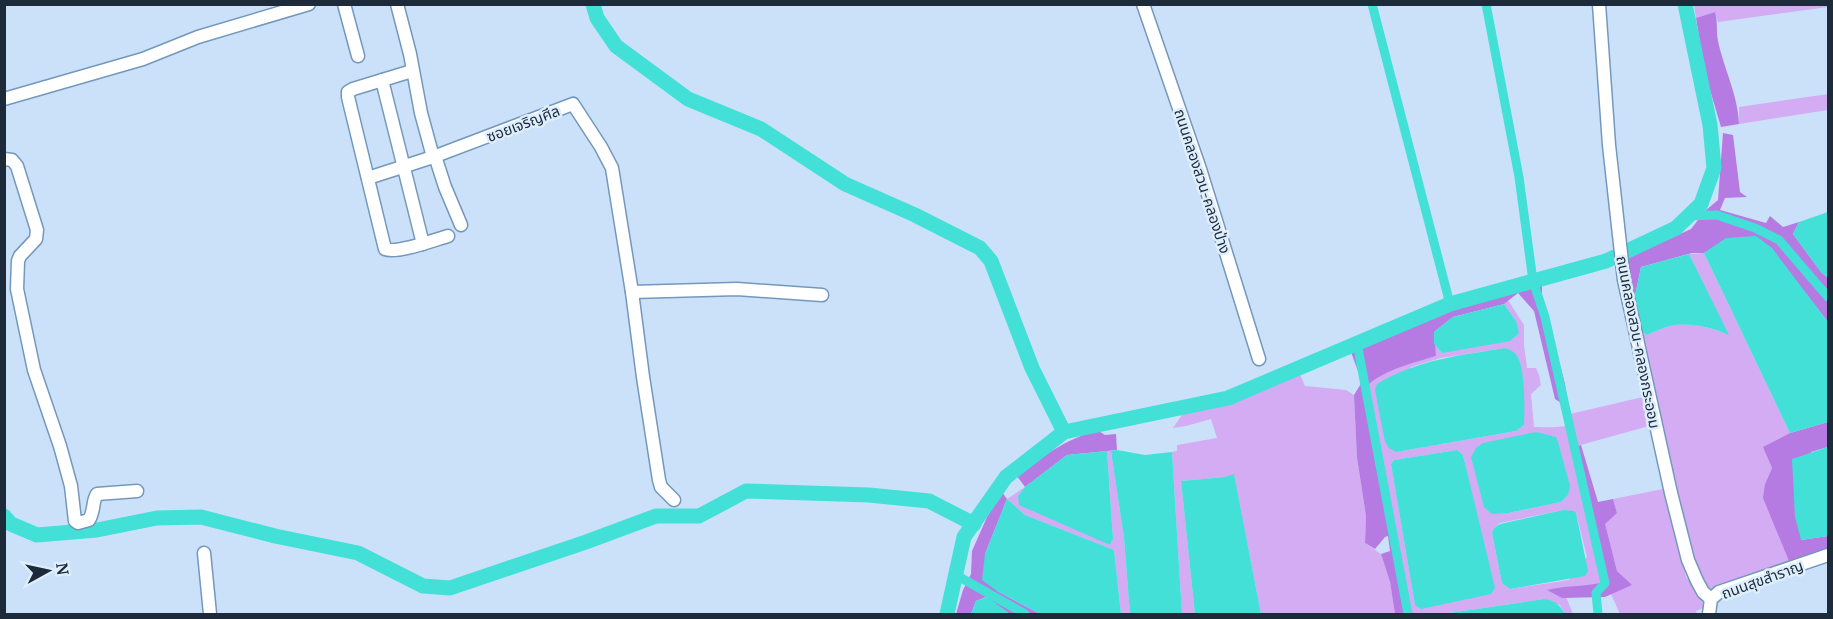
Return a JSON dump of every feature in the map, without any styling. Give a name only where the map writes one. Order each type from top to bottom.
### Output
[{"type":"street","points":[[4,99],[133,62],[198,37],[309,4]]},
{"type":"street","points":[[344,4],[358,56]]},
{"type":"street","points":[[397,4],[410,54],[421,113],[434,157],[461,225]]},
{"type":"street","name":"ถนนคลองสวน-คลองป่าง","points":[[1143,4],[1200,169],[1259,358]]},
{"type":"street","name":"ถนนคลองสวน-คลองกระออม","points":[[1599,4],[1609,145],[1624,280],[1668,483],[1688,560],[1696,581],[1703,592],[1711,598]]},
{"type":"street","points":[[412,71],[350,90],[348,95],[385,249],[389,251],[423,244],[448,236]]},
{"type":"street","points":[[382,80],[423,244]]},
{"type":"street","name":"ซอยเจริญศีล","points":[[434,157],[573,104],[612,168],[659,480],[674,500]]},
{"type":"street","points":[[368,178],[434,157]]},
{"type":"street","points":[[4,159],[12,160],[17,166],[37,230],[36,239],[18,261],[17,289],[34,370],[71,486],[76,522],[88,521],[91,518],[94,497],[97,494],[137,491]]},
{"type":"street","points":[[632,292],[737,289],[822,296]]},
{"type":"street","points":[[204,553],[210,615]]},
{"type":"street","name":"ถนนสุขสำราญ","points":[[1709,615],[1711,598],[1719,592],[1828,555]]},
{"type":"shaded area","points":[[1828,4],[1828,7],[1718,22],[1715,12],[1696,18],[1694,5]]},
{"type":"shaded area","points":[[1715,12],[1718,41],[1736,103],[1739,124],[1721,127],[1705,73],[1696,18]]},
{"type":"shaded area","points":[[1828,94],[1828,110],[1739,124],[1739,107]]},
{"type":"shaded area","points":[[1723,133],[1733,135],[1740,192],[1747,197],[1725,198],[1720,210],[1766,223],[1770,216],[1783,227],[1799,222],[1793,234],[1828,278],[1828,322],[1803,290],[1727,239],[1704,253],[1692,253],[1641,267],[1635,296],[1627,258],[1691,229],[1705,211],[1718,200]]},
{"type":"shaded area","points":[[1828,212],[1828,278],[1793,234],[1799,222]]},
{"type":"shaded area","points":[[1756,236],[1772,248],[1828,322],[1828,422],[1790,433],[1704,253],[1726,238]]},
{"type":"shaded area","points":[[1704,253],[1790,433],[1764,447],[1772,468],[1765,484],[1798,562],[1714,590],[1706,586],[1698,573],[1671,475],[1641,331],[1647,335],[1667,327],[1685,324],[1728,334],[1689,254]]},
{"type":"shaded area","points":[[1689,254],[1729,335],[1707,328],[1685,325],[1670,326],[1647,335],[1641,331],[1635,296],[1641,267]]},
{"type":"shaded area","points":[[1542,285],[1542,296],[1569,408],[1555,399],[1534,311],[1518,293],[1504,304],[1453,317],[1434,332],[1436,356],[1392,371],[1368,385],[1412,614],[1395,614],[1390,582],[1381,554],[1390,551],[1388,536],[1375,549],[1365,543],[1366,516],[1357,458],[1354,395],[1362,382],[1351,352],[1419,319],[1469,301]]},
{"type":"shaded area","points":[[1508,300],[1524,325],[1527,368],[1536,368],[1539,375],[1541,385],[1531,394],[1534,427],[1566,426],[1602,583],[1562,597],[1566,597],[1573,614],[1565,614],[1560,605],[1544,599],[1443,614],[1412,614],[1368,385],[1391,371],[1436,356],[1434,344],[1442,353],[1516,321],[1504,304]],"holes":[[[1505,348],[1519,359],[1524,425],[1516,431],[1396,452],[1411,367],[1441,358]],[[1457,450],[1463,455],[1471,491],[1415,605],[1391,464],[1394,460]],[[1568,495],[1561,502],[1508,513]],[[1563,510],[1576,513],[1587,557],[1569,580],[1510,589],[1502,583],[1492,533],[1500,523]]]},
{"type":"shaded area","points":[[1504,304],[1516,321],[1519,333],[1510,341],[1442,353],[1434,344],[1434,332],[1453,317]]},
{"type":"shaded area","points":[[1505,348],[1516,354],[1522,369],[1524,425],[1516,431],[1396,452],[1389,448],[1385,442],[1375,390],[1377,384],[1424,364],[1455,356]]},
{"type":"shaded area","points":[[1299,372],[1305,386],[1346,390],[1354,395],[1357,458],[1366,516],[1365,543],[1381,554],[1390,582],[1395,614],[1261,614],[1234,475],[1181,481],[1195,614],[1182,614],[1172,452],[1177,451],[1177,445],[1217,438],[1211,419],[1173,428],[1184,412],[1243,395]]},
{"type":"shaded area","points":[[1643,397],[1649,426],[1577,446],[1570,414]]},
{"type":"shaded area","points":[[1828,422],[1828,447],[1811,452],[1801,540],[1828,536],[1828,551],[1798,562],[1789,561],[1763,498],[1765,484],[1772,468],[1763,447],[1790,433]]},
{"type":"shaded area","points":[[1097,430],[1105,435],[1116,434],[1117,450],[1067,455],[1025,487],[1017,476],[1055,449]]},
{"type":"shaded area","points":[[1536,432],[1556,437],[1570,486],[1568,495],[1561,502],[1492,514],[1484,507],[1471,457],[1476,448],[1483,443]]},
{"type":"shaded area","points":[[1581,445],[1598,502],[1613,499],[1617,513],[1605,524],[1617,571],[1632,585],[1605,597],[1562,598],[1547,590],[1608,581],[1577,446]]},
{"type":"shaded area","points":[[1828,447],[1828,536],[1801,540],[1795,517],[1792,459]]},
{"type":"shaded area","points":[[1457,450],[1463,455],[1495,588],[1491,594],[1421,609],[1415,605],[1391,464],[1394,460]]},
{"type":"shaded area","points":[[1107,451],[1111,451],[1124,538],[1130,614],[1121,614],[1114,550],[1025,515],[1007,499],[1025,487],[1018,496],[1110,545],[1113,539]]},
{"type":"shaded area","points":[[1107,451],[1113,539],[1110,545],[1019,505],[1018,496],[1025,487],[1067,455]]},
{"type":"shaded area","points":[[1111,451],[1145,455],[1172,452],[1182,614],[1130,614],[1124,538]]},
{"type":"shaded area","points":[[1234,474],[1261,614],[1195,614],[1181,481]]},
{"type":"shaded area","points":[[1663,489],[1686,577],[1705,607],[1696,611],[1697,614],[1620,614],[1611,594],[1631,585],[1617,571],[1604,524],[1617,513],[1613,499]]},
{"type":"shaded area","points":[[1002,492],[1007,499],[985,554],[997,591],[1040,614],[1010,614],[986,597],[976,601],[971,614],[956,614],[963,590],[971,574],[972,551],[987,517]]},
{"type":"shaded area","points":[[1007,499],[1025,515],[1114,550],[1121,614],[1040,614],[997,591],[982,580],[985,554]]},
{"type":"shaded area","points":[[1563,510],[1576,513],[1588,571],[1585,576],[1510,589],[1502,583],[1492,533],[1494,528],[1500,524]]},
{"type":"shaded area","points":[[987,597],[1010,614],[971,614],[976,601]]},
{"type":"shaded area","points":[[1544,599],[1557,604],[1565,614],[1443,614]]},
{"type":"waterway","points":[[593,4],[597,18],[616,46],[688,99],[761,129],[845,184],[915,215],[980,248],[991,261],[1032,368],[1064,432]]},
{"type":"waterway","points":[[1372,4],[1450,304]]},
{"type":"waterway","points":[[1486,4],[1519,177],[1533,281],[1545,317],[1605,583],[1596,593],[1598,614]]},
{"type":"waterway","points":[[947,614],[964,537],[1006,477],[1064,432],[1228,398],[1450,304],[1606,261],[1676,228],[1701,204],[1714,168],[1710,125],[1685,4]]},
{"type":"waterway","points":[[1688,216],[1717,215],[1755,228],[1779,240],[1828,297]]},
{"type":"waterway","points":[[1357,343],[1408,614]]},
{"type":"waterway","points":[[4,516],[11,524],[37,535],[97,530],[157,518],[201,517],[275,536],[358,553],[423,586],[450,588],[656,516],[699,516],[746,491],[869,495],[929,501],[974,524]]},
{"type":"waterway","points":[[956,575],[1025,614]]}]
